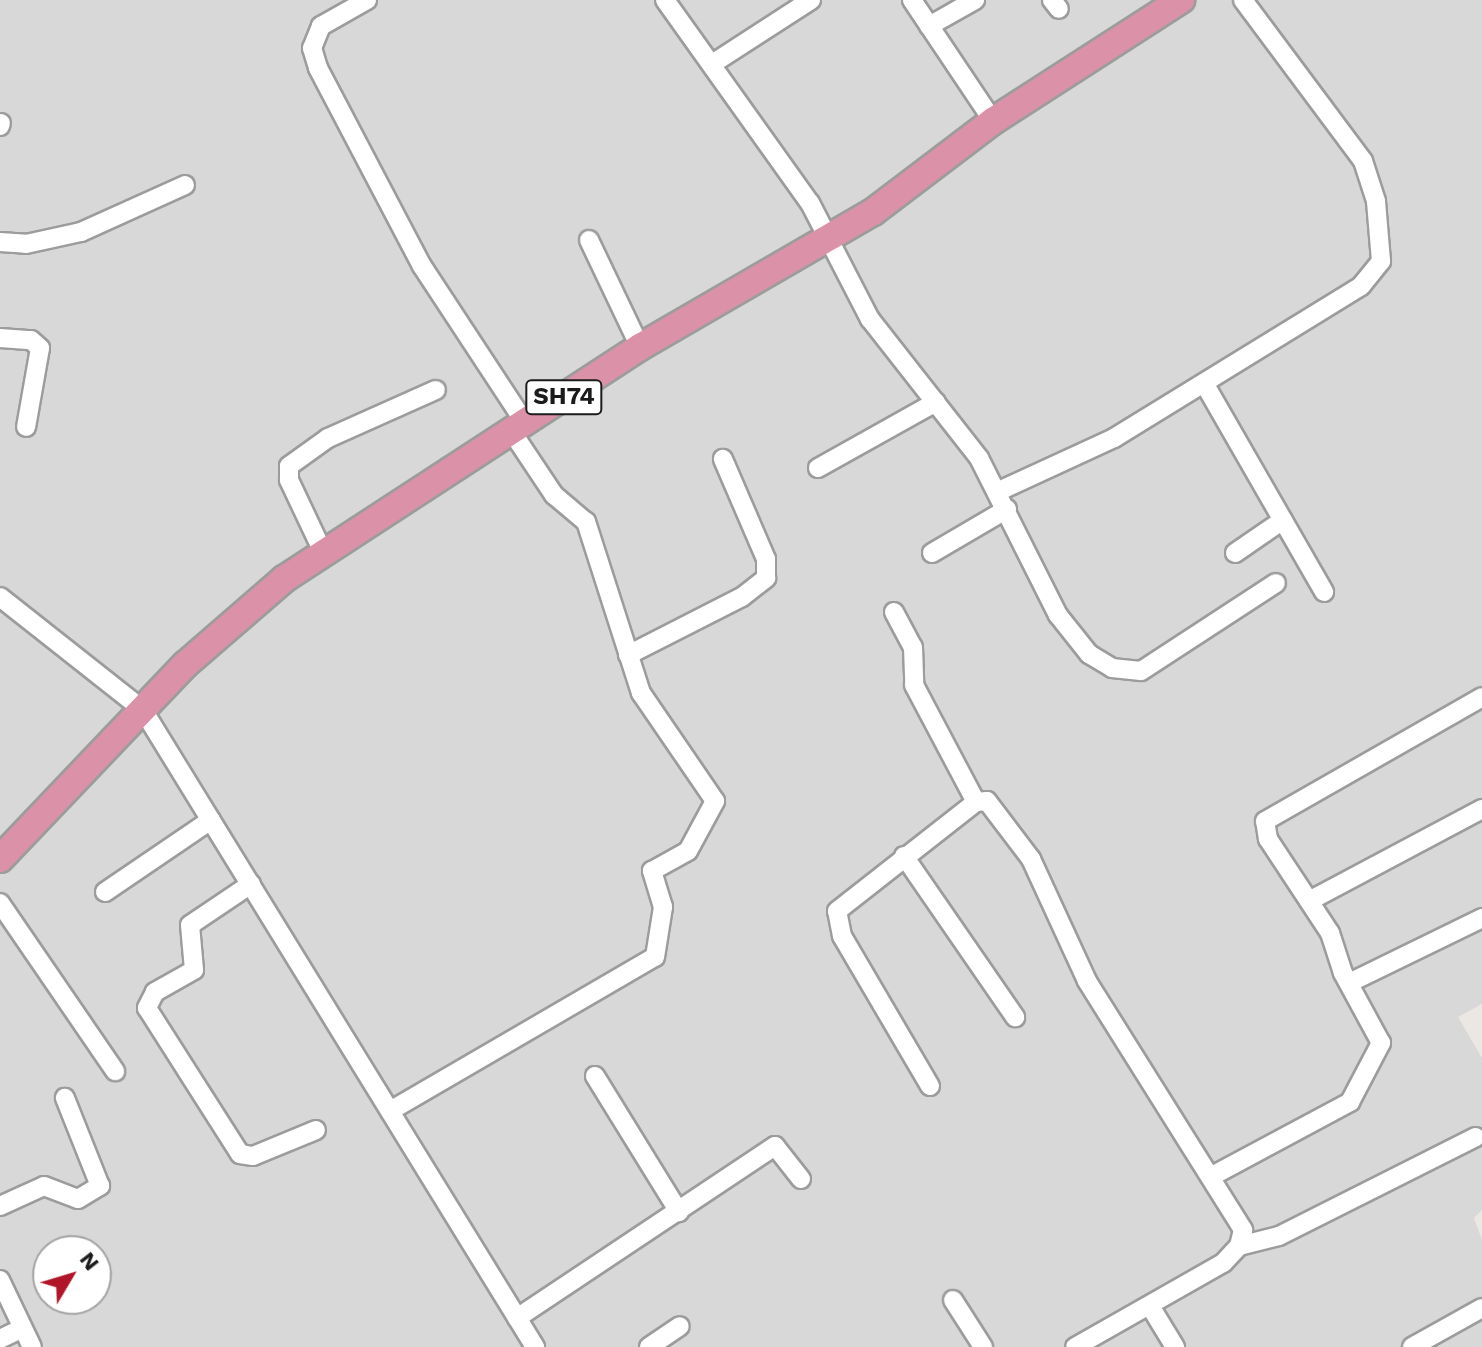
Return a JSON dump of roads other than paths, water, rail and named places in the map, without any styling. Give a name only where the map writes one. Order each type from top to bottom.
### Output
[{"type":"highway","name":"SH74","points":[[0,859],[222,629],[323,552],[640,347],[828,240],[993,121],[1181,0]]},
{"type":"street","points":[[367,0],[321,26],[312,48],[318,68],[422,266],[554,495],[586,522],[609,578],[628,655],[652,714],[715,801],[688,851],[652,871],[663,907],[658,951],[390,1111]]},
{"type":"street","points":[[665,0],[784,164],[870,319],[936,402],[999,491],[1075,639],[1126,672],[1152,664],[1276,583]]},
{"type":"street","points":[[712,64],[811,0]]},
{"type":"street","points":[[912,0],[993,121]]},
{"type":"street","points":[[929,26],[975,0]]},
{"type":"street","points":[[999,491],[1091,451],[1204,383],[1361,286],[1381,261],[1376,201],[1363,161],[1243,0]]},
{"type":"street","points":[[0,242],[26,244],[81,232],[185,185]]},
{"type":"street","points":[[589,240],[640,347]]},
{"type":"street","points":[[0,338],[31,340],[40,348],[26,427]]},
{"type":"street","points":[[1204,383],[1324,592]]},
{"type":"street","points":[[323,552],[289,480],[289,466],[328,438],[436,390]]},
{"type":"street","points":[[818,468],[936,402]]},
{"type":"street","points":[[628,655],[742,597],[766,578],[766,559],[723,459]]},
{"type":"street","points":[[932,553],[1007,509]]},
{"type":"street","points":[[1235,553],[1283,520]]},
{"type":"street","points":[[0,597],[143,710],[535,1347]]},
{"type":"street","points":[[894,612],[913,647],[914,685],[976,802],[997,807],[1011,825],[1087,981],[1243,1230],[1239,1246]]},
{"type":"street","points":[[1212,1176],[1359,1094],[1381,1043],[1349,983],[1330,933],[1268,839],[1265,821],[1482,697]]},
{"type":"street","points":[[930,1086],[835,920],[845,902],[976,802]]},
{"type":"street","points":[[1309,901],[1482,809]]},
{"type":"street","points":[[105,892],[211,820]]},
{"type":"street","points":[[0,847],[37,821]]},
{"type":"street","points":[[904,856],[1015,1017]]},
{"type":"street","points":[[251,884],[190,925],[194,970],[155,992],[147,1008],[240,1154],[253,1156],[316,1130]]},
{"type":"street","points":[[0,903],[115,1071]]},
{"type":"street","points":[[1349,983],[1482,918]]},
{"type":"street","points":[[595,1076],[679,1212]]},
{"type":"street","points":[[0,1206],[44,1186],[78,1199],[100,1186],[65,1098]]},
{"type":"street","points":[[1075,1347],[1150,1306],[1239,1246],[1279,1236],[1476,1137]]},
{"type":"street","points":[[517,1318],[775,1146],[801,1179]]},
{"type":"street","points":[[0,1280],[32,1347]]},
{"type":"street","points":[[953,1300],[983,1347]]},
{"type":"street","points":[[1150,1306],[1175,1347]]},
{"type":"street","points":[[1412,1347],[1482,1308]]},
{"type":"street","points":[[649,1347],[680,1326]]},
{"type":"street","points":[[0,1339],[23,1328]]}]
